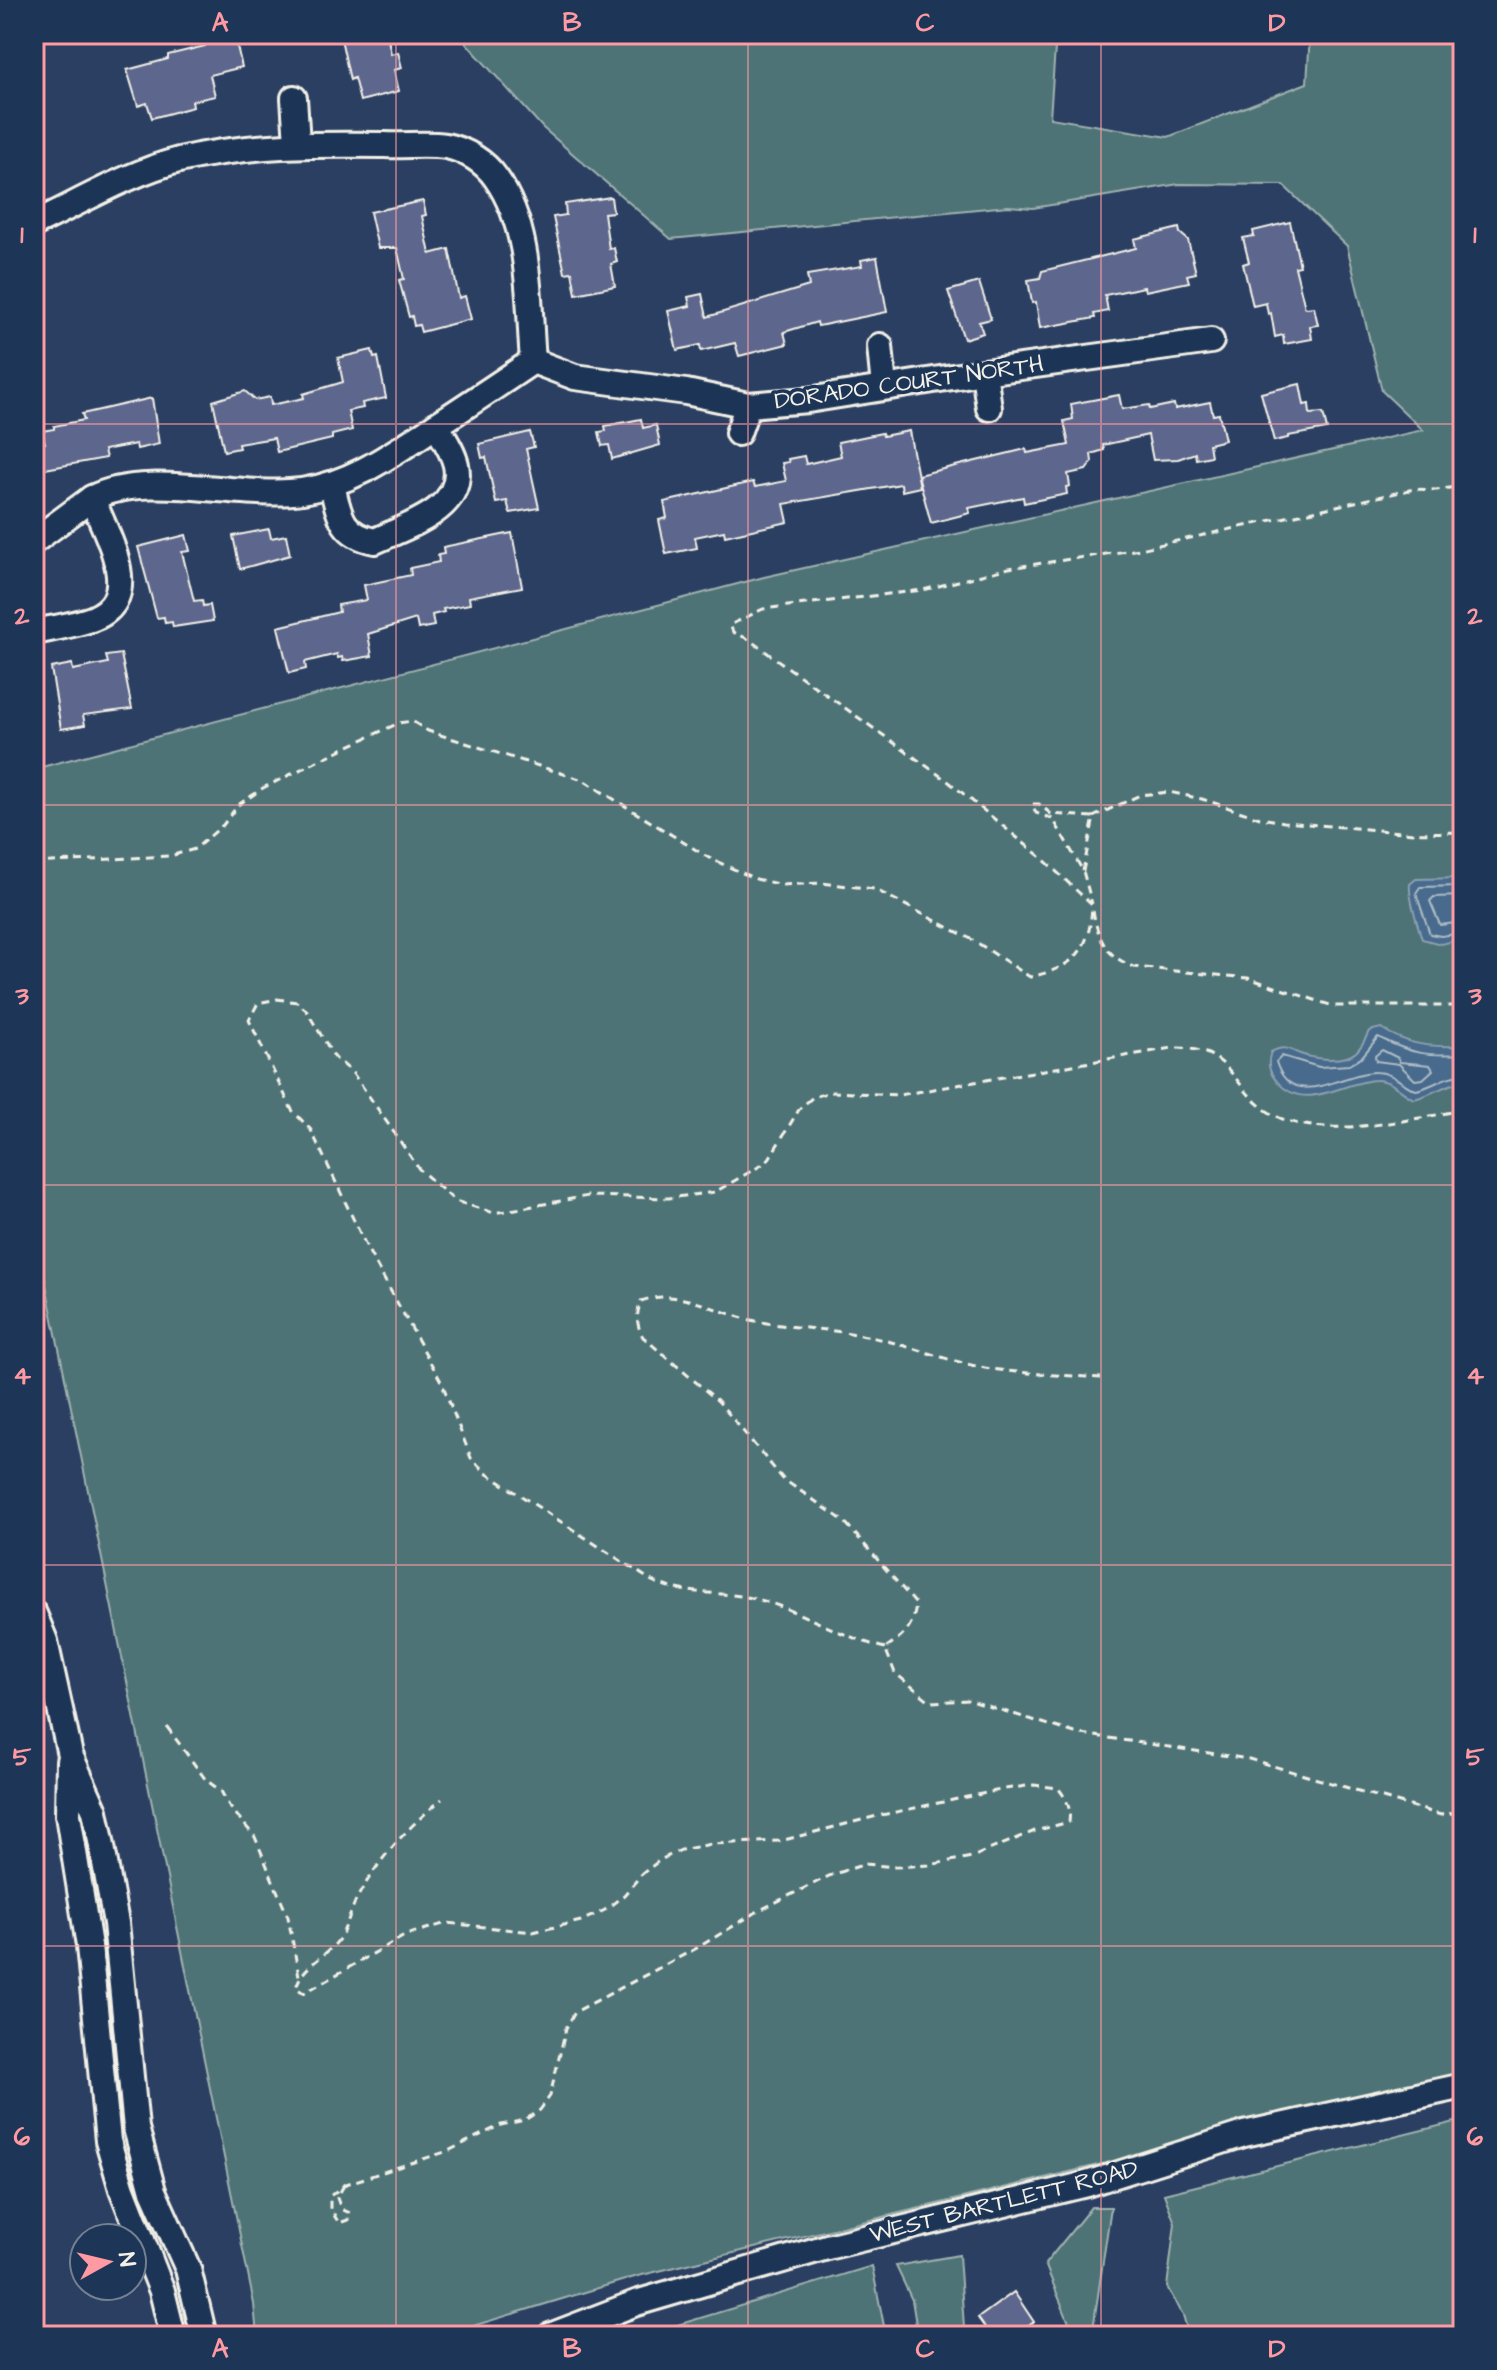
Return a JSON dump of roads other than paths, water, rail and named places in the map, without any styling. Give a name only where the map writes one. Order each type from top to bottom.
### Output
[{"type":"street","points":[[294,98],[297,143]]},
{"type":"street","points":[[34,224],[143,173],[178,161],[218,153],[297,143],[447,147],[477,158],[496,177],[513,208],[523,249],[533,361],[374,466],[332,485],[266,494],[154,486],[108,490],[92,498],[34,541]]},
{"type":"street","name":"DORADO COURT NORTH","points":[[533,361],[575,377],[686,392],[748,405],[808,400],[1211,341]]},
{"type":"street","points":[[880,346],[884,387]]},
{"type":"street","points":[[984,372],[989,408]]},
{"type":"street","points":[[738,433],[748,405]]},
{"type":"street","points":[[332,485],[346,529],[364,539],[375,541],[441,508],[454,490],[456,465],[436,425]]},
{"type":"street","points":[[34,632],[93,619],[107,611],[119,596],[118,565],[92,498]]},
{"type":"street","points":[[34,1614],[45,1641],[70,1755],[95,1811],[101,1841],[116,1923],[136,2128],[153,2191],[188,2269],[203,2330],[172,2332],[162,2291],[122,2189],[108,2141],[89,1946],[68,1815],[70,1755]]},
{"type":"street","points":[[72,1846],[101,1841]]},
{"type":"street","name":"WEST BARTLETT ROAD","points":[[550,2336],[636,2303],[827,2247],[1087,2184],[1244,2134],[1463,2086]]},
{"type":"water","points":[[1463,878],[1463,939],[1441,944],[1422,939],[1410,884],[1416,879]]},
{"type":"water","points":[[1381,1028],[1401,1039],[1420,1044],[1463,1046],[1463,1082],[1414,1099],[1381,1080],[1311,1096],[1287,1090],[1270,1070],[1271,1052],[1275,1050],[1286,1048],[1306,1056],[1344,1058],[1356,1052],[1369,1031]]}]
